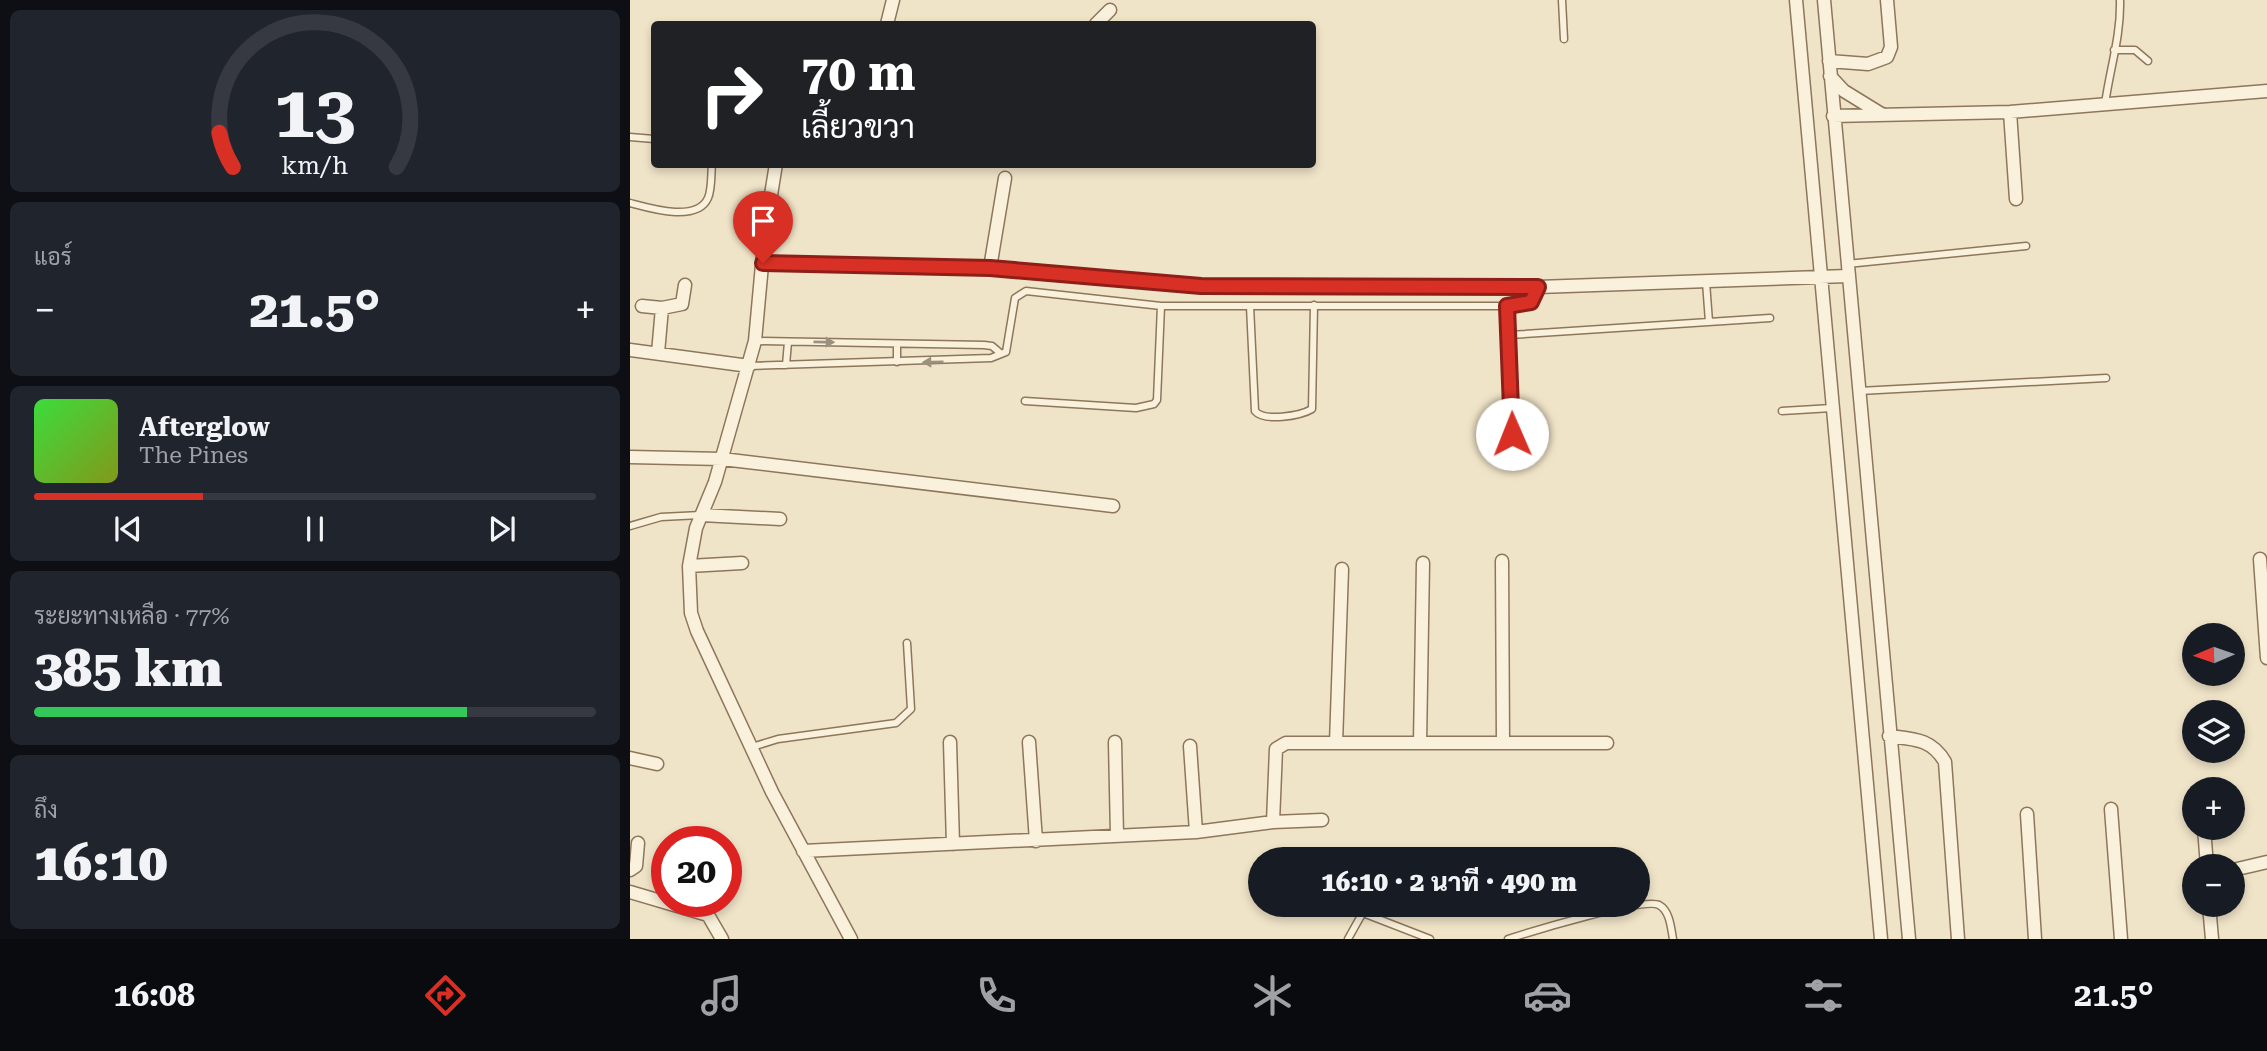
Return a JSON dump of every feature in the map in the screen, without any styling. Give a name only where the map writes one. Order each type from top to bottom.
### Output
[{"type":"street","points":[[888,21],[893,0]]},
{"type":"street","points":[[1796,0],[1881,939]]},
{"type":"street","points":[[1824,0],[1844,272],[1909,939]]},
{"type":"street","points":[[1829,61],[1868,64],[1887,57],[1891,47],[1887,0]]},
{"type":"street","points":[[1099,21],[1110,10]]},
{"type":"street","points":[[1830,76],[1844,90],[1883,115]]},
{"type":"street","points":[[1833,116],[2010,112],[2267,91]]},
{"type":"street","points":[[2010,112],[2017,199]]},
{"type":"street","points":[[775,168],[755,341],[722,459],[701,515],[689,566],[691,613],[752,747],[850,939]]},
{"type":"street","points":[[990,268],[1005,178]]},
{"type":"street","points":[[763,263],[990,268],[1201,286],[1538,287],[1822,277],[1844,272]]},
{"type":"street","points":[[642,306],[662,308],[682,304],[685,285]]},
{"type":"street","points":[[658,354],[662,308]]},
{"type":"street","points":[[630,350],[749,366]]},
{"type":"street","points":[[630,457],[722,459],[1113,506]]},
{"type":"street","points":[[701,515],[779,519]]},
{"type":"street","points":[[2260,559],[2267,658]]},
{"type":"street","points":[[1503,561],[1503,743]]},
{"type":"street","points":[[689,566],[742,563]]},
{"type":"street","points":[[1420,743],[1423,563]]},
{"type":"street","points":[[1336,743],[1342,569]]},
{"type":"street","points":[[1889,736],[1924,740],[1937,748],[1945,762],[1958,939]]},
{"type":"street","points":[[950,742],[953,844]]},
{"type":"street","points":[[1030,742],[1036,841]]},
{"type":"street","points":[[1115,742],[1117,836]]},
{"type":"street","points":[[1273,822],[1276,749],[1286,743],[1607,743]]},
{"type":"street","points":[[1190,746],[1196,832]]},
{"type":"street","points":[[630,758],[657,764]]},
{"type":"street","points":[[2111,809],[2120,939]]},
{"type":"street","points":[[2027,814],[2035,939]]},
{"type":"street","points":[[803,851],[1196,832],[1273,822],[1322,820]]},
{"type":"street","points":[[630,870],[636,866],[638,844]]},
{"type":"street","points":[[2245,867],[2267,862]]},
{"type":"street","points":[[630,892],[708,915],[717,925],[722,939]]},
{"type":"street","points":[[2210,917],[2212,939]]},
{"type":"lane","points":[[1562,0],[1564,39]]},
{"type":"lane","points":[[2105,106],[2114,50],[2120,36],[2120,0]]},
{"type":"lane","points":[[2114,50],[2135,50],[2148,61]]},
{"type":"lane","points":[[630,137],[651,139]]},
{"type":"lane","points":[[630,203],[680,212],[700,207],[708,198],[712,168]]},
{"type":"lane","points":[[1844,272],[2026,246]]},
{"type":"lane","points":[[1706,281],[1709,322]]},
{"type":"lane","points":[[749,366],[982,360],[999,352],[1006,352],[1016,298],[1026,291],[1161,306],[1507,306],[1531,302],[1538,287]]},
{"type":"lane","points":[[1250,306],[1255,411],[1262,416],[1297,415],[1312,409],[1314,305]]},
{"type":"lane","points":[[1025,401],[1136,408],[1154,404],[1161,306]]},
{"type":"lane","points":[[1507,306],[1512,434]]},
{"type":"lane","points":[[1510,335],[1770,318]]},
{"type":"lane","points":[[755,341],[984,345],[992,346],[999,352]]},
{"type":"lane","points":[[786,365],[788,342]]},
{"type":"lane","points":[[897,344],[897,362]]},
{"type":"lane","points":[[1857,391],[2106,378]]},
{"type":"lane","points":[[1782,411],[1832,408]]},
{"type":"lane","points":[[630,526],[661,517],[701,515]]},
{"type":"lane","points":[[752,747],[778,739],[897,723],[911,709],[907,643]]},
{"type":"lane","points":[[1508,939],[1609,911],[1655,903],[1663,907],[1673,939]]},
{"type":"lane","points":[[1348,939],[1361,917]]},
{"type":"lane","points":[[1373,917],[1430,939]]},
{"type":"route","points":[[763,263],[990,268],[1201,286],[1538,287],[1531,302],[1507,306],[1512,434]]}]
